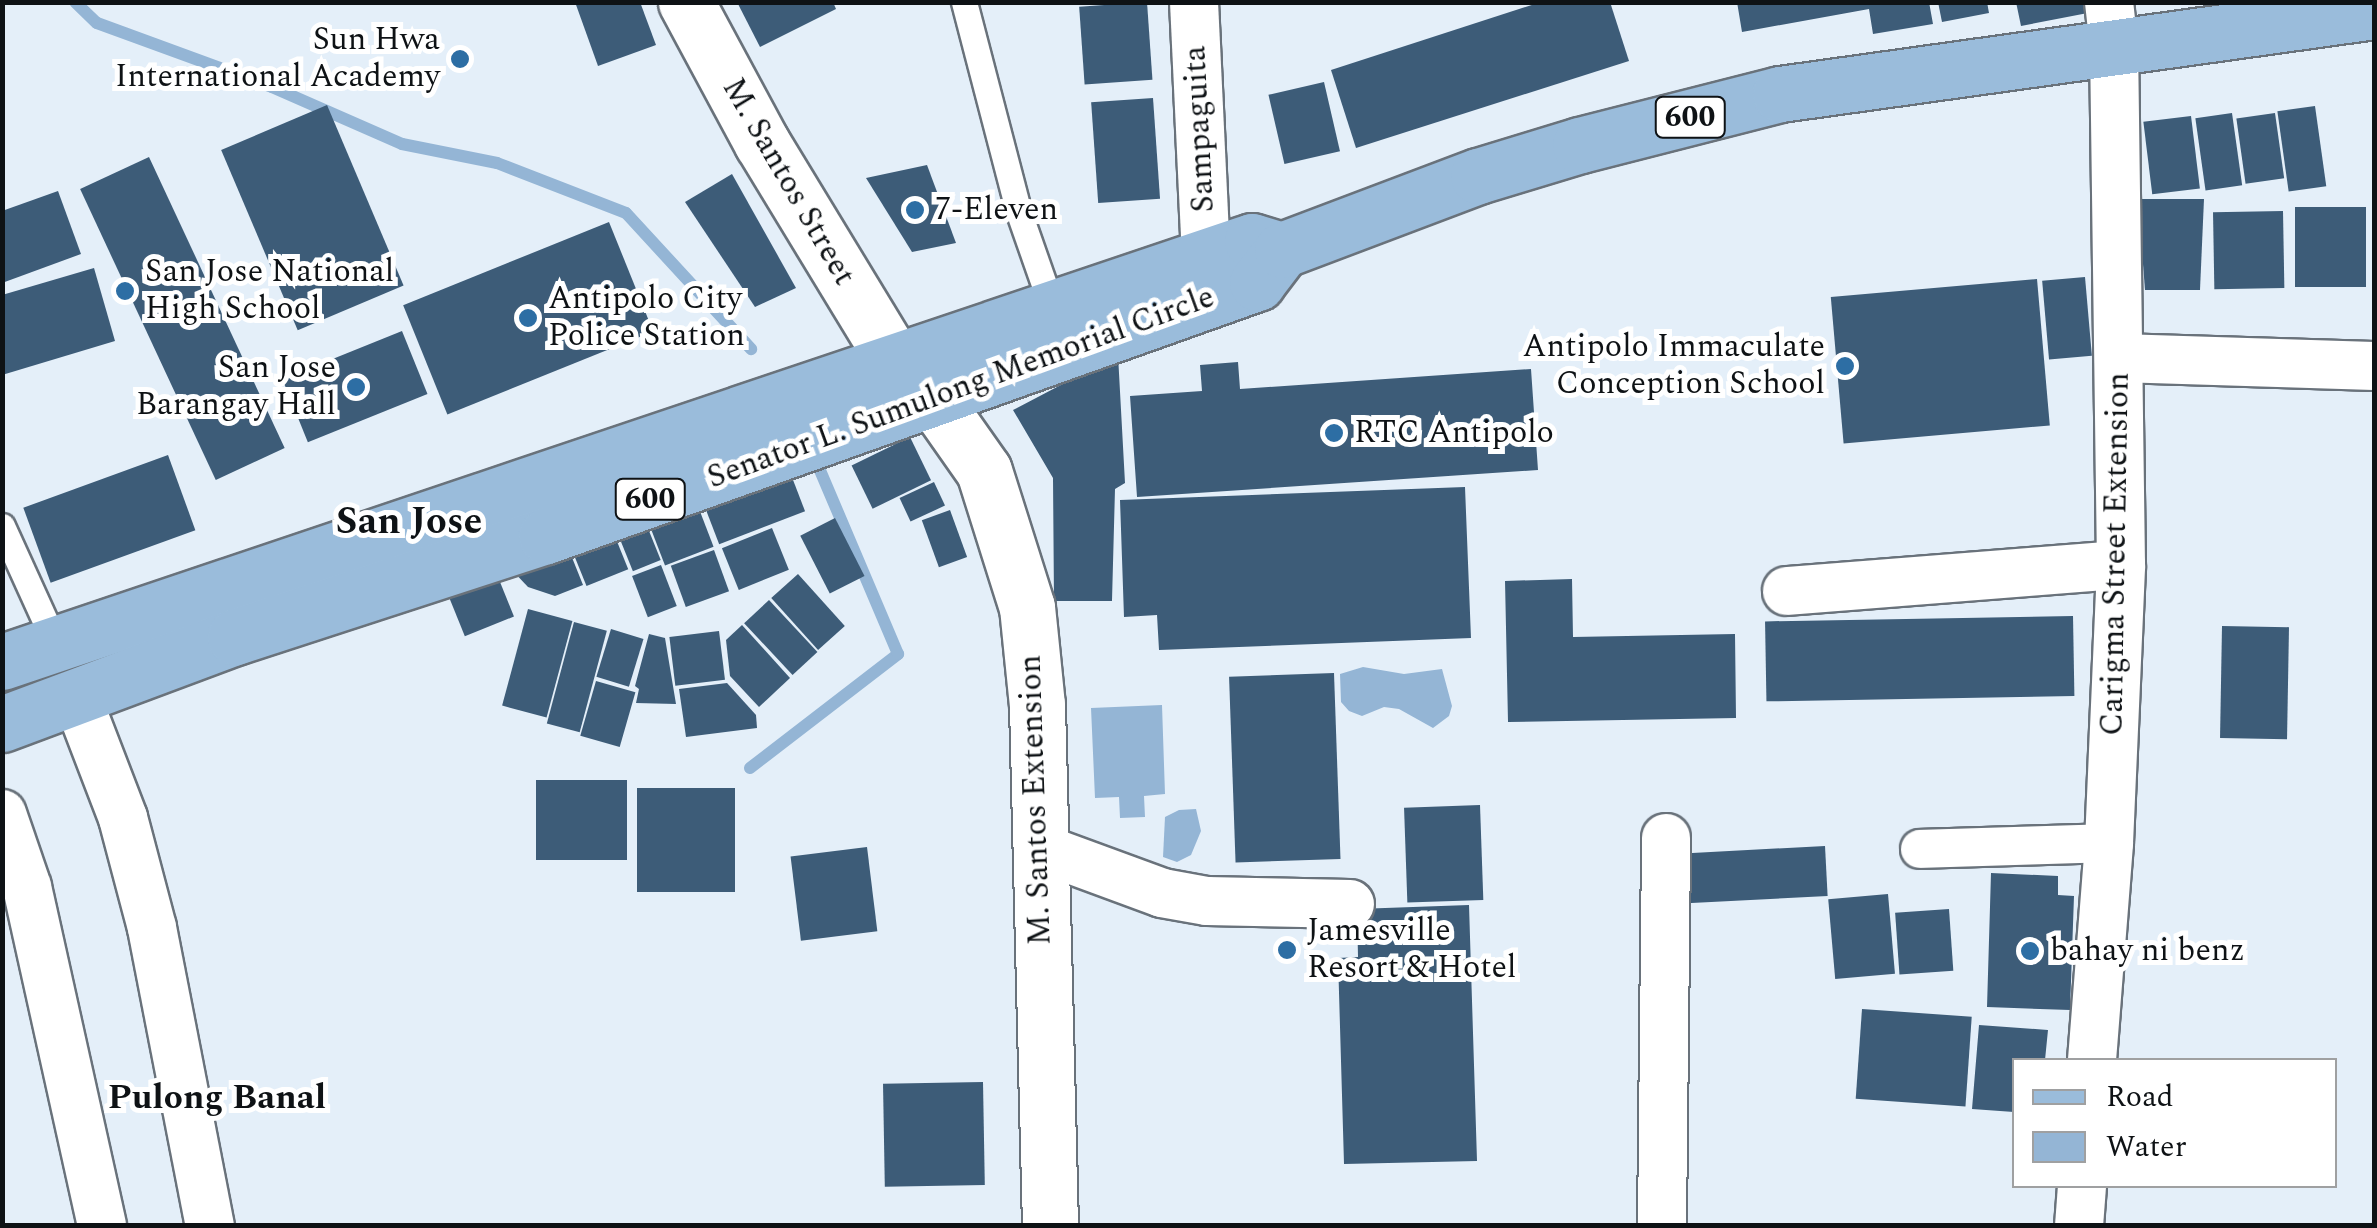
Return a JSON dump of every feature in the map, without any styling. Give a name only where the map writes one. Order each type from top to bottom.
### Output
[{"type":"main road","name":"Senator L. Sumulong Memorial Circle","points":[[2,662],[810,394],[913,379],[1256,283],[1282,250],[1478,176],[1580,145],[1780,94],[2112,25],[2374,11]]},
{"type":"main road","name":"Senator L. Sumulong Memorial Circle","points":[[2,724],[234,637],[546,536],[913,379],[1052,307],[1252,241],[1282,250]]},
{"type":"street","name":"M. Santos Street","points":[[686,2],[762,143],[913,379]]},
{"type":"street","name":"Sampaguita","points":[[1194,2],[1206,256]]},
{"type":"street","name":"Carigma Street Extension","points":[[2092,1058],[2109,843],[2121,565],[2112,25]]},
{"type":"street","points":[[2119,358],[2374,366]]},
{"type":"street","name":"M. Santos Extension","points":[[913,379],[984,471],[1027,607],[1037,705],[1050,1226]]},
{"type":"street","points":[[1786,591],[2121,565]]},
{"type":"street","points":[[77,698],[123,818],[152,928],[210,1226]]},
{"type":"street","points":[[2,814],[28,887],[102,1226]]},
{"type":"street","points":[[1662,1226],[1666,838]]},
{"type":"street","points":[[1920,849],[2109,843]]},
{"type":"street","points":[[1040,848],[1162,893],[1208,902],[1350,904]]},
{"type":"street","points":[[2079,1226],[2082,1188]]},
{"type":"lane","points":[[964,2],[1018,210],[1052,307]]},
{"type":"lane","points":[[2,526],[55,642]]},
{"type":"water","points":[[1363,667],[1404,674],[1442,669],[1452,706],[1449,716],[1433,728],[1399,709],[1384,707],[1362,716],[1349,711],[1341,702],[1340,674]]},
{"type":"water","points":[[1162,705],[1165,794],[1144,796],[1145,817],[1120,818],[1119,797],[1095,798],[1091,708]]},
{"type":"water","points":[[1196,809],[1201,831],[1191,855],[1177,862],[1163,857],[1165,817],[1179,810]]},
{"type":"building","points":[[575,2],[640,2],[656,45],[598,66]]},
{"type":"building","points":[[737,2],[833,2],[836,9],[760,47]]},
{"type":"building","points":[[1147,2],[1152,80],[1085,85],[1079,7]]},
{"type":"building","points":[[1541,2],[1610,2],[1629,61],[1356,148],[1331,70]]},
{"type":"building","points":[[1737,2],[1929,2],[1933,24],[1873,34],[1869,9],[1742,32]]},
{"type":"building","points":[[1938,2],[1987,2],[1989,13],[1942,22]]},
{"type":"building","points":[[2016,2],[2091,2],[2093,12],[2021,26]]},
{"type":"building","points":[[1324,82],[1340,151],[1284,164],[1268,95]]},
{"type":"building","points":[[1153,98],[1160,199],[1098,203],[1091,102]]},
{"type":"building","points":[[327,105],[404,285],[298,330],[221,150]]},
{"type":"building","points":[[2315,106],[2326,186],[2289,192],[2277,111]]},
{"type":"building","points":[[2232,113],[2242,185],[2206,190],[2195,118]]},
{"type":"building","points":[[2275,113],[2284,178],[2246,184],[2236,118]]},
{"type":"building","points":[[2191,116],[2200,188],[2152,194],[2143,122]]},
{"type":"building","points":[[149,157],[285,448],[216,480],[80,189]]},
{"type":"building","name":"7-Eleven","points":[[927,165],[956,243],[912,252],[866,178]]},
{"type":"building","points":[[732,174],[796,288],[755,307],[685,202]]},
{"type":"building","points":[[58,191],[81,254],[2,283],[2,211]]},
{"type":"building","points":[[2138,199],[2204,199],[2200,290],[2145,290]]},
{"type":"building","points":[[2295,207],[2366,207],[2366,287],[2295,287]]},
{"type":"building","points":[[2283,211],[2284,288],[2214,289],[2213,212]]},
{"type":"building","name":"Antipolo City Police Station","points":[[609,222],[653,331],[447,415],[403,305]]},
{"type":"building","points":[[94,268],[115,341],[2,375],[2,295]]},
{"type":"building","points":[[2085,277],[2092,356],[2049,359],[2042,281]]},
{"type":"building","points":[[2037,279],[2050,425],[1844,443],[1831,297]]},
{"type":"building","name":"San Jose Barangay Hall","points":[[402,331],[427,394],[308,442],[282,379]]},
{"type":"building","points":[[1118,355],[1125,483],[1115,489],[1112,601],[1054,601],[1053,478],[1013,410]]},
{"type":"building","name":"RTC Antipolo","points":[[1238,362],[1240,389],[1531,369],[1538,470],[1137,497],[1130,396],[1202,391],[1200,365]]},
{"type":"building","points":[[910,437],[931,480],[873,509],[852,465]]},
{"type":"building","points":[[168,455],[195,530],[51,583],[23,508]]},
{"type":"building","points":[[785,459],[805,511],[719,544],[699,492]]},
{"type":"building","points":[[934,482],[945,506],[911,522],[900,498]]},
{"type":"building","points":[[1465,487],[1471,638],[1159,650],[1157,615],[1124,617],[1120,500]]},
{"type":"building","points":[[696,501],[714,547],[665,565],[647,520]]},
{"type":"building","points":[[950,510],[967,557],[939,567],[922,520]]},
{"type":"building","points":[[835,518],[865,576],[830,594],[800,536]]},
{"type":"building","points":[[645,521],[661,560],[633,571],[617,532]]},
{"type":"building","points":[[772,528],[789,570],[739,590],[722,548]]},
{"type":"building","points":[[614,534],[628,569],[587,586],[572,551]]},
{"type":"building","points":[[567,545],[583,585],[555,596],[528,587],[510,568]]},
{"type":"building","points":[[714,550],[729,591],[686,607],[671,566]]},
{"type":"building","points":[[661,565],[677,606],[648,617],[632,576]]},
{"type":"building","points":[[496,572],[514,617],[465,636],[447,592]]},
{"type":"building","points":[[798,574],[845,626],[818,650],[771,598]]},
{"type":"building","points":[[1572,579],[1573,637],[1735,634],[1736,718],[1508,722],[1505,581]]},
{"type":"building","points":[[769,600],[817,652],[793,675],[744,623]]},
{"type":"building","points":[[528,609],[572,621],[547,717],[502,706]]},
{"type":"building","points":[[2073,616],[2074,696],[1766,701],[1765,621]]},
{"type":"building","points":[[574,622],[607,631],[580,732],[547,723]]},
{"type":"building","points":[[742,625],[790,678],[759,707],[730,676],[726,640]]},
{"type":"building","points":[[2222,626],[2289,627],[2287,739],[2220,738]]},
{"type":"building","points":[[611,629],[644,639],[629,687],[596,677]]},
{"type":"building","points":[[719,631],[725,680],[675,686],[669,637]]},
{"type":"building","points":[[649,634],[665,638],[676,704],[636,703],[639,689],[635,686]]},
{"type":"building","points":[[1334,673],[1340,859],[1236,863],[1229,677]]},
{"type":"building","points":[[596,681],[635,692],[620,747],[580,736]]},
{"type":"building","points":[[727,683],[756,715],[757,728],[686,737],[679,689]]},
{"type":"building","points":[[536,780],[627,780],[627,860],[536,860]]},
{"type":"building","points":[[637,788],[735,788],[735,892],[637,892]]},
{"type":"building","points":[[1480,805],[1483,900],[1407,903],[1404,808]]},
{"type":"building","points":[[1825,846],[1828,896],[1672,904],[1669,854]]},
{"type":"building","points":[[867,847],[877,931],[801,941],[791,856]]},
{"type":"building","name":"bahay ni benz","points":[[1991,873],[2058,876],[2058,895],[2074,896],[2070,1010],[1987,1007]]},
{"type":"building","points":[[1888,894],[1895,974],[1835,979],[1828,899]]},
{"type":"building","points":[[1469,905],[1477,1161],[1344,1164],[1338,958],[1358,957],[1357,909]]},
{"type":"building","points":[[1949,909],[1953,971],[1899,975],[1895,913]]},
{"type":"building","points":[[1862,1009],[1972,1017],[1965,1106],[1856,1099]]},
{"type":"building","points":[[1979,1025],[2048,1030],[2045,1058],[2012,1058],[2012,1112],[1972,1109]]},
{"type":"building","points":[[983,1082],[985,1185],[885,1187],[883,1084]]},
{"type":"waterway","points":[[75,2],[97,23],[272,87],[402,144],[497,163],[626,213],[751,349]]},
{"type":"waterway","points":[[750,768],[898,654],[819,468]]},
{"type":"place","name":"Sun Hwa International Academy","points":[[460,59]]},
{"type":"place","name":"7-Eleven","points":[[915,210]]},
{"type":"place","name":"San Jose National High School","points":[[125,291]]},
{"type":"place","name":"Antipolo City Police Station","points":[[528,318]]},
{"type":"place","name":"Antipolo Immaculate Conception School","points":[[1845,366]]},
{"type":"place","name":"San Jose Barangay Hall","points":[[356,387]]},
{"type":"place","name":"RTC Antipolo","points":[[1334,433]]},
{"type":"place","name":"Jamesville Resort & Hotel","points":[[1287,950]]},
{"type":"place","name":"bahay ni benz","points":[[2030,951]]},
{"type":"district","name":"San Jose","points":[[409,523]]},
{"type":"district","name":"Pulong Banal","points":[[217,1098]]}]
